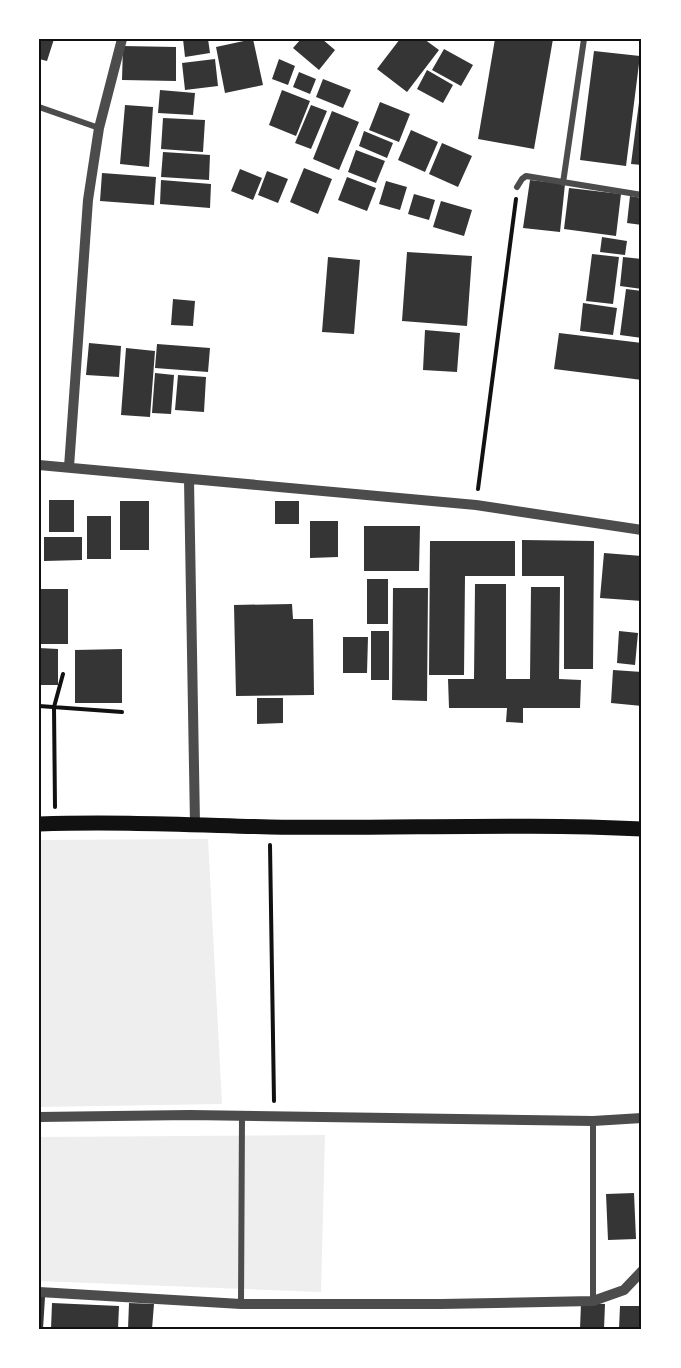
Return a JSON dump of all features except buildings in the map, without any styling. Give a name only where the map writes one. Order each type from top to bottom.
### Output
[{"type":"highway","points":[[39,824],[195,824],[270,827],[581,826],[642,829]]},
{"type":"street","points":[[69,467],[88,201],[99,128],[122,39]]},
{"type":"street","points":[[563,183],[584,39]]},
{"type":"street","points":[[39,107],[99,128]]},
{"type":"street","points":[[517,187],[526,176],[642,195]]},
{"type":"street","points":[[39,465],[476,505],[642,531]]},
{"type":"street","points":[[189,480],[195,824]]},
{"type":"street","points":[[39,1117],[190,1115],[592,1122],[642,1118]]},
{"type":"street","points":[[241,1304],[242,1117]]},
{"type":"street","points":[[592,1122],[593,1301]]},
{"type":"street","points":[[39,1293],[241,1304],[593,1301],[624,1290],[642,1271]]},
{"type":"path","points":[[476,505],[517,187]]},
{"type":"path","points":[[55,823],[54,707],[63,674]]},
{"type":"path","points":[[39,706],[122,712]]},
{"type":"path","points":[[270,827],[274,1117]]},
{"type":"shaded area","points":[[208,839],[222,1104],[39,1107],[39,840]]},
{"type":"shaded area","points":[[325,1135],[321,1292],[39,1281],[39,1137]]}]
